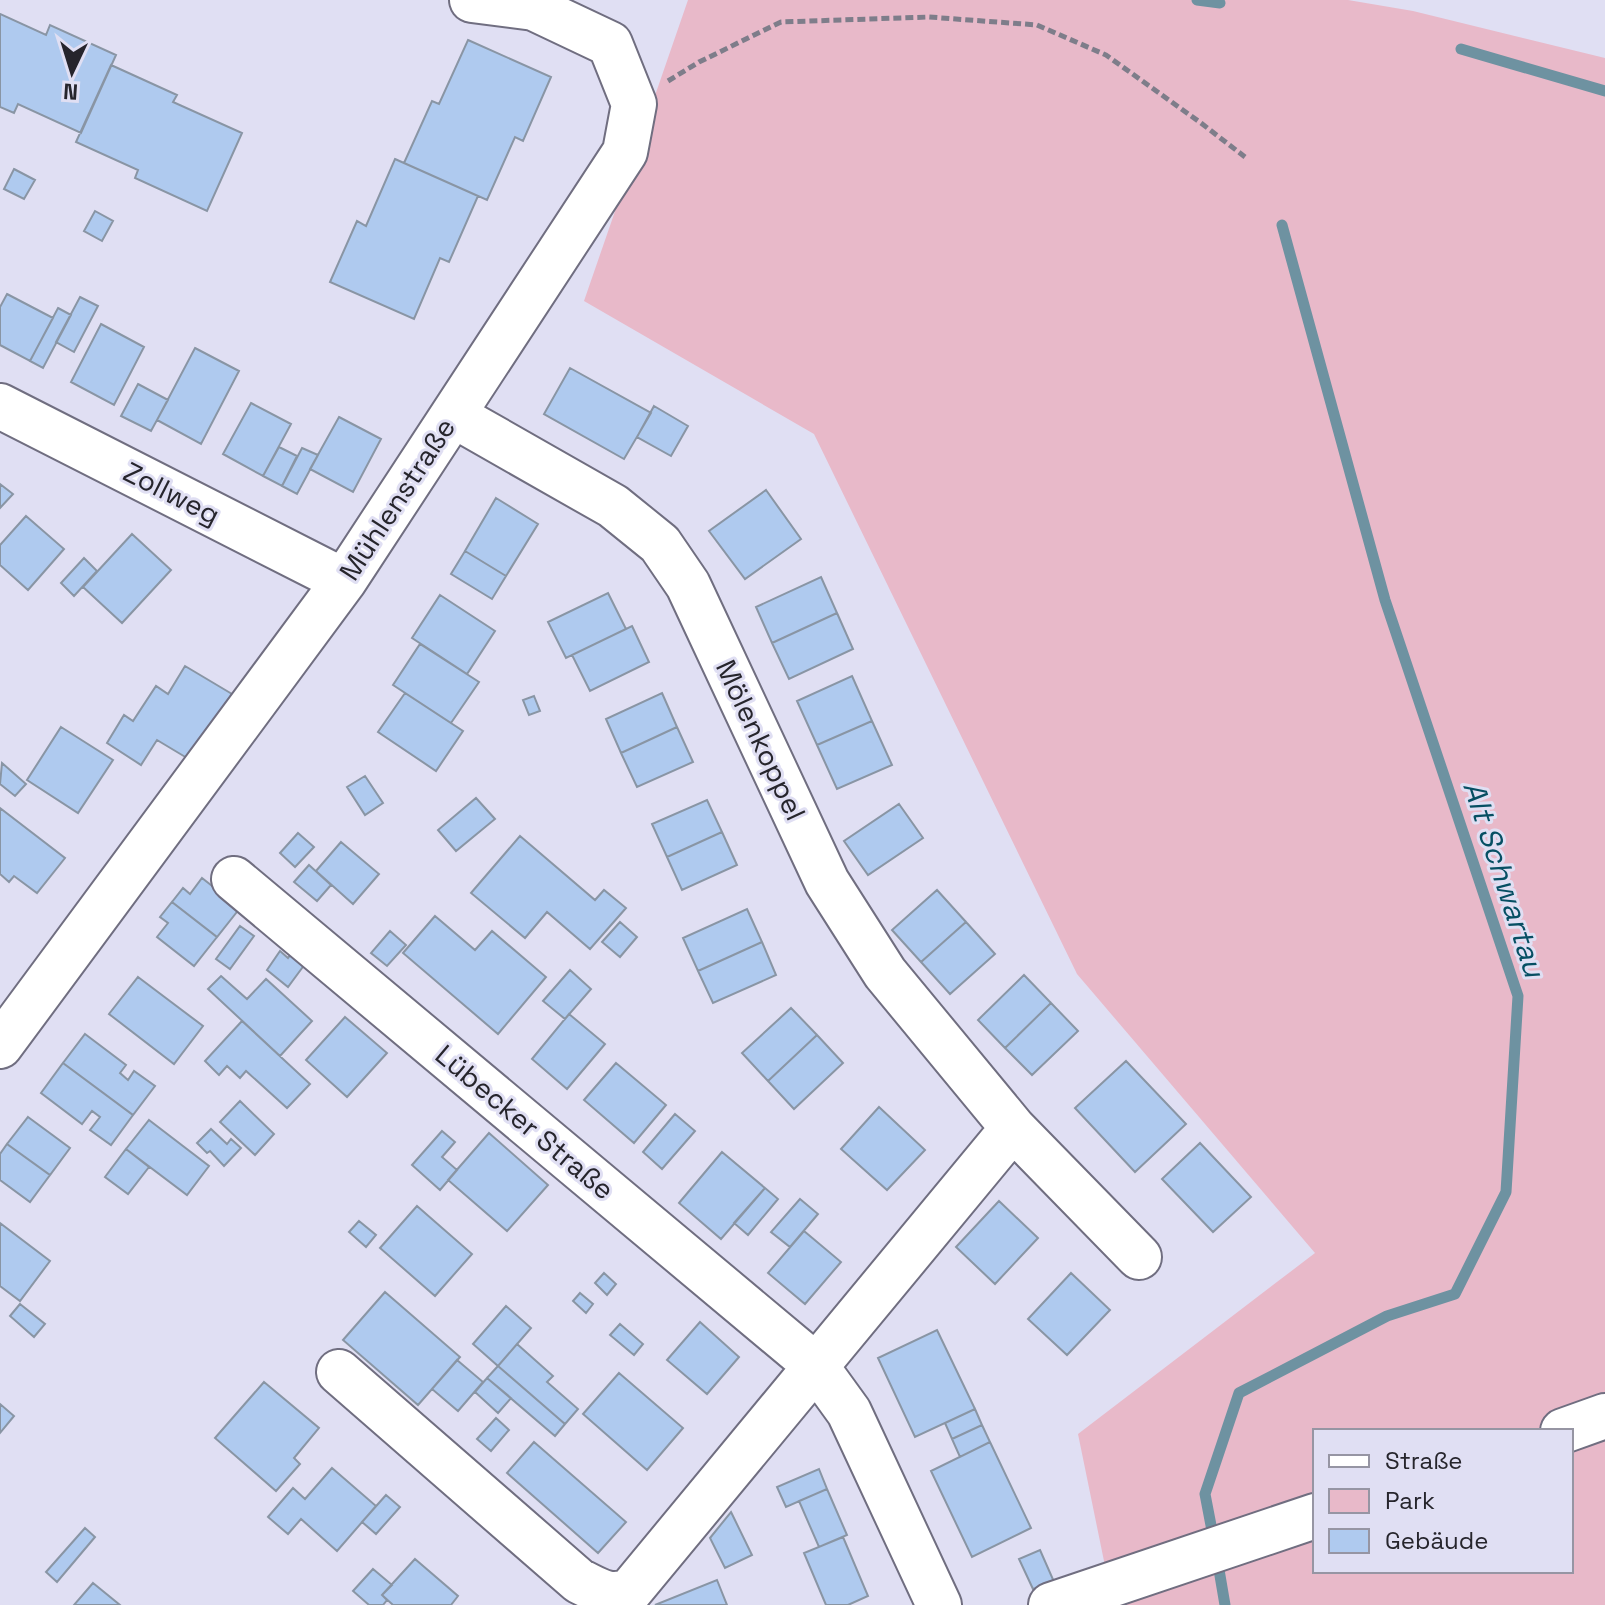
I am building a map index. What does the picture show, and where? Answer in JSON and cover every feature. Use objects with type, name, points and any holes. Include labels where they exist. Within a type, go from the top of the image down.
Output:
[{"type":"street","points":[[472,0],[534,8],[610,44],[634,104]]},
{"type":"street","name":"Mühlenstraße","points":[[0,1046],[344,581],[625,152],[634,104]]},
{"type":"street","name":"Zollweg","points":[[0,406],[344,581]]},
{"type":"street","name":"Mölenkoppel","points":[[453,415],[613,506],[660,544],[688,585],[827,882],[885,973],[1013,1128],[1139,1257]]},
{"type":"street","name":"Lübecker Straße","points":[[234,879],[815,1365],[849,1412],[939,1605]]},
{"type":"street","points":[[339,1372],[579,1581],[617,1596],[630,1591],[1013,1128]]},
{"type":"street","points":[[1569,1429],[1605,1416]]},
{"type":"street","points":[[1051,1605],[1299,1522]]},
{"type":"path","points":[[634,104],[699,62],[781,22],[929,17],[1037,25],[1106,55],[1245,157]]},
{"type":"green space","points":[[688,0],[1348,0],[1413,11],[1605,58],[1605,1605],[1113,1605],[1078,1434],[1315,1253],[1077,974],[814,434],[584,301]]},
{"type":"building","points":[[0,14],[46,35],[50,25],[116,55],[81,133],[18,104],[14,113],[0,107]]},
{"type":"building","points":[[468,40],[551,77],[523,141],[515,137],[487,200],[404,163],[432,101],[439,104]]},
{"type":"building","points":[[111,65],[177,95],[173,102],[242,133],[207,211],[135,178],[138,170],[76,142]]},
{"type":"building","points":[[395,159],[478,196],[449,262],[440,258],[414,319],[330,282],[357,221],[366,226]]},
{"type":"building","points":[[14,169],[35,180],[24,199],[4,189]]},
{"type":"building","points":[[95,211],[113,221],[102,241],[84,231]]},
{"type":"building","points":[[7,294],[53,318],[30,361],[0,345],[0,307]]},
{"type":"building","points":[[80,297],[98,306],[74,352],[56,342]]},
{"type":"building","points":[[58,308],[71,315],[43,368],[30,361]]},
{"type":"building","points":[[101,324],[144,347],[114,405],[71,382]]},
{"type":"building","points":[[195,348],[239,371],[201,444],[157,420]]},
{"type":"building","points":[[570,368],[651,413],[624,459],[544,414]]},
{"type":"building","points":[[138,384],[168,400],[151,431],[121,416]]},
{"type":"building","points":[[251,403],[291,424],[263,476],[223,454]]},
{"type":"building","points":[[654,406],[688,426],[671,456],[637,437]]},
{"type":"building","points":[[339,417],[381,439],[353,492],[310,469]]},
{"type":"building","points":[[279,447],[297,456],[282,486],[263,476]]},
{"type":"building","points":[[302,448],[318,455],[297,494],[282,486]]},
{"type":"building","points":[[0,484],[13,494],[0,508]]},
{"type":"building","points":[[766,490],[801,539],[745,579],[709,531]]},
{"type":"building","points":[[496,498],[538,524],[506,576],[465,551]]},
{"type":"building","points":[[26,516],[64,549],[28,590],[0,565],[0,545]]},
{"type":"building","points":[[132,534],[171,570],[122,623],[83,587]]},
{"type":"building","points":[[465,551],[506,576],[492,599],[451,574]]},
{"type":"building","points":[[84,558],[97,571],[74,596],[61,583]]},
{"type":"building","points":[[821,577],[837,613],[772,643],[756,607]]},
{"type":"building","points":[[608,593],[626,629],[566,658],[548,622]]},
{"type":"building","points":[[440,595],[495,631],[467,674],[412,638]]},
{"type":"building","points":[[837,613],[853,649],[789,679],[772,643]]},
{"type":"building","points":[[632,626],[649,662],[590,691],[572,655]]},
{"type":"building","points":[[420,644],[479,682],[451,723],[393,685]]},
{"type":"building","points":[[185,666],[232,694],[192,761],[157,740],[141,765],[107,743],[124,715],[133,721],[156,686],[168,694]]},
{"type":"building","points":[[852,676],[872,721],[817,745],[797,701]]},
{"type":"building","points":[[405,693],[463,731],[436,771],[378,732]]},
{"type":"building","points":[[662,693],[677,727],[621,753],[606,719]]},
{"type":"building","points":[[534,696],[540,711],[529,715],[523,700]]},
{"type":"building","points":[[872,721],[892,765],[837,789],[817,745]]},
{"type":"building","points":[[61,727],[113,760],[78,813],[27,780]]},
{"type":"building","points":[[677,727],[693,762],[637,787],[621,753]]},
{"type":"building","points":[[2,763],[26,784],[15,796],[0,784]]},
{"type":"building","points":[[365,776],[383,803],[365,815],[347,787]]},
{"type":"building","points":[[476,798],[495,819],[456,851],[438,830]]},
{"type":"building","points":[[707,800],[722,832],[667,857],[652,824]]},
{"type":"building","points":[[899,804],[923,838],[868,875],[844,841]]},
{"type":"building","points":[[0,808],[65,858],[37,893],[14,876],[9,882],[0,874]]},
{"type":"building","points":[[722,832],[737,865],[682,890],[667,857]]},
{"type":"building","points":[[298,833],[314,847],[295,867],[280,853]]},
{"type":"building","points":[[520,836],[595,900],[604,890],[626,908],[590,949],[547,912],[525,938],[471,893]]},
{"type":"building","points":[[341,842],[379,874],[353,904],[316,871]]},
{"type":"building","points":[[309,865],[331,885],[317,901],[294,882]]},
{"type":"building","points":[[202,878],[240,908],[217,937],[172,902],[183,888],[190,894]]},
{"type":"building","points":[[937,890],[966,922],[921,962],[892,930]]},
{"type":"building","points":[[172,902],[217,937],[194,966],[157,937],[168,923],[160,917]]},
{"type":"building","points":[[747,909],[762,942],[698,971],[683,938]]},
{"type":"building","points":[[435,916],[475,950],[492,931],[546,977],[498,1034],[403,953]]},
{"type":"building","points":[[620,922],[637,937],[620,957],[602,942]]},
{"type":"building","points":[[966,922],[995,954],[950,994],[921,962]]},
{"type":"building","points":[[240,926],[254,936],[230,969],[216,959]]},
{"type":"building","points":[[390,931],[406,945],[387,966],[371,953]]},
{"type":"building","points":[[762,942],[776,975],[713,1003],[698,971]]},
{"type":"building","points":[[280,951],[288,958],[292,953],[305,964],[288,987],[267,970]]},
{"type":"building","points":[[570,970],[591,989],[565,1019],[543,1001]]},
{"type":"building","points":[[1024,975],[1051,1003],[1005,1048],[978,1020]]},
{"type":"building","points":[[221,976],[247,999],[266,979],[312,1021],[280,1056],[208,989]]},
{"type":"building","points":[[138,977],[203,1026],[174,1064],[109,1014]]},
{"type":"building","points":[[1051,1003],[1078,1031],[1032,1075],[1005,1048]]},
{"type":"building","points":[[791,1008],[817,1035],[768,1081],[742,1053]]},
{"type":"building","points":[[569,1014],[605,1044],[567,1089],[532,1059]]},
{"type":"building","points":[[345,1017],[387,1053],[347,1097],[306,1060]]},
{"type":"building","points":[[242,1021],[310,1084],[287,1108],[246,1071],[240,1078],[227,1066],[219,1075],[205,1061]]},
{"type":"building","points":[[85,1034],[126,1065],[120,1073],[128,1080],[134,1071],[155,1086],[133,1115],[63,1063]]},
{"type":"building","points":[[817,1035],[843,1063],[794,1109],[768,1081]]},
{"type":"building","points":[[1126,1061],[1186,1124],[1135,1172],[1075,1108]]},
{"type":"building","points":[[63,1063],[133,1115],[111,1145],[90,1130],[100,1117],[92,1111],[82,1124],[41,1093]]},
{"type":"building","points":[[616,1063],[666,1105],[634,1143],[584,1100]]},
{"type":"building","points":[[240,1101],[274,1134],[255,1155],[220,1122]]},
{"type":"building","points":[[879,1107],[925,1150],[887,1190],[841,1149]]},
{"type":"building","points":[[675,1114],[695,1131],[662,1169],[643,1152]]},
{"type":"building","points":[[28,1117],[70,1148],[50,1175],[7,1144]]},
{"type":"building","points":[[149,1120],[209,1166],[187,1195],[126,1149]]},
{"type":"building","points":[[211,1129],[227,1144],[231,1139],[241,1148],[224,1166],[197,1143]]},
{"type":"building","points":[[442,1131],[455,1142],[442,1157],[457,1170],[440,1190],[412,1165]]},
{"type":"building","points":[[489,1133],[548,1185],[507,1231],[448,1180]]},
{"type":"building","points":[[1200,1143],[1251,1197],[1213,1232],[1162,1179]]},
{"type":"building","points":[[7,1144],[50,1175],[30,1202],[0,1180],[0,1154]]},
{"type":"building","points":[[126,1149],[149,1167],[128,1194],[105,1177]]},
{"type":"building","points":[[722,1152],[765,1188],[721,1239],[679,1203]]},
{"type":"building","points":[[765,1188],[778,1199],[748,1235],[734,1223]]},
{"type":"building","points":[[800,1199],[818,1214],[790,1247],[771,1232]]},
{"type":"building","points":[[999,1201],[1038,1238],[995,1284],[956,1247]]},
{"type":"building","points":[[417,1206],[472,1254],[435,1296],[380,1248]]},
{"type":"building","points":[[359,1221],[376,1235],[366,1247],[349,1232]]},
{"type":"building","points":[[0,1223],[50,1261],[20,1301],[0,1286]]},
{"type":"building","points":[[804,1231],[841,1262],[805,1304],[768,1273]]},
{"type":"building","points":[[604,1273],[616,1284],[607,1295],[595,1283]]},
{"type":"building","points":[[1071,1273],[1110,1310],[1067,1355],[1028,1319]]},
{"type":"building","points":[[385,1292],[460,1357],[418,1405],[343,1340]]},
{"type":"building","points":[[580,1293],[593,1304],[586,1313],[573,1301]]},
{"type":"building","points":[[20,1304],[45,1324],[34,1337],[10,1316]]},
{"type":"building","points":[[506,1306],[531,1328],[498,1366],[473,1344]]},
{"type":"building","points":[[700,1322],[739,1357],[707,1394],[667,1360]]},
{"type":"building","points":[[620,1324],[643,1344],[634,1355],[610,1335]]},
{"type":"building","points":[[937,1330],[975,1409],[915,1437],[878,1358]]},
{"type":"building","points":[[517,1344],[553,1376],[547,1382],[578,1409],[565,1424],[498,1366]]},
{"type":"building","points":[[457,1360],[483,1382],[458,1411],[432,1389]]},
{"type":"building","points":[[498,1366],[565,1424],[555,1436],[487,1378]]},
{"type":"building","points":[[619,1373],[683,1428],[647,1470],[583,1414]]},
{"type":"building","points":[[487,1378],[511,1398],[498,1413],[475,1392]]},
{"type":"building","points":[[264,1382],[319,1428],[294,1458],[300,1464],[276,1491],[215,1438]]},
{"type":"building","points":[[0,1404],[14,1416],[0,1433]]},
{"type":"building","points":[[975,1409],[982,1425],[952,1439],[945,1423]]},
{"type":"building","points":[[496,1418],[509,1430],[491,1451],[477,1439]]},
{"type":"building","points":[[982,1425],[990,1442],[960,1457],[952,1439]]},
{"type":"building","points":[[534,1442],[626,1522],[598,1553],[507,1473]]},
{"type":"building","points":[[990,1442],[1031,1528],[972,1557],[931,1471]]},
{"type":"building","points":[[332,1468],[376,1506],[337,1551],[301,1519],[288,1534],[268,1517],[293,1488],[305,1499]]},
{"type":"building","points":[[819,1469],[827,1489],[786,1507],[777,1487]]},
{"type":"building","points":[[827,1489],[847,1535],[819,1547],[799,1501]]},
{"type":"building","points":[[386,1495],[400,1507],[376,1534],[362,1522]]},
{"type":"building","points":[[731,1512],[752,1555],[725,1568],[710,1538]]},
{"type":"building","points":[[85,1528],[95,1537],[57,1582],[46,1572]]},
{"type":"building","points":[[843,1537],[868,1596],[848,1605],[826,1605],[804,1553]]},
{"type":"building","points":[[1040,1550],[1055,1584],[1033,1589],[1019,1559]]},
{"type":"building","points":[[415,1559],[458,1596],[451,1605],[393,1605],[382,1595]]},
{"type":"building","points":[[373,1569],[392,1585],[382,1595],[387,1600],[383,1605],[369,1605],[353,1591]]},
{"type":"building","points":[[717,1580],[727,1605],[655,1605]]},
{"type":"building","points":[[93,1583],[120,1605],[74,1605]]},
{"type":"waterway","points":[[1197,0],[1220,3]]},
{"type":"waterway","points":[[1461,49],[1605,91]]},
{"type":"waterway","name":"Alt Schwartau","points":[[1214,1541],[1205,1494],[1239,1393],[1387,1316],[1455,1294],[1506,1192],[1518,996],[1385,600],[1282,225]]},
{"type":"waterway","name":"Alt Schwartau","points":[[1217,1558],[1225,1605]]}]
